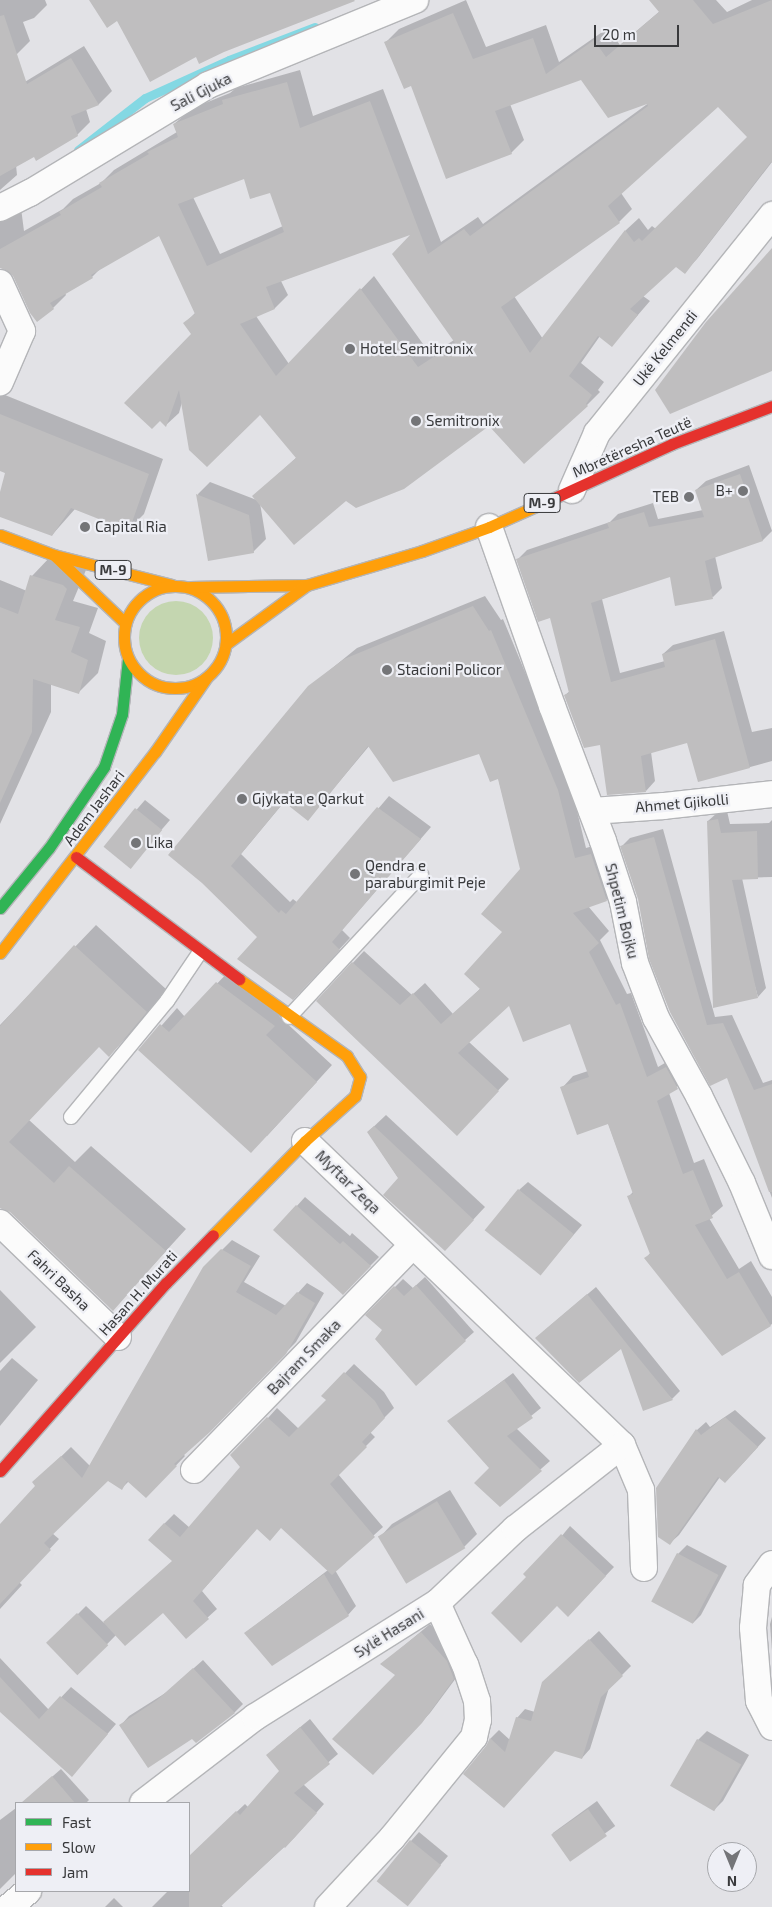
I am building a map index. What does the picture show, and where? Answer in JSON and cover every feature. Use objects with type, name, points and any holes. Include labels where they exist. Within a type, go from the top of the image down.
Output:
[{"type":"main road","name":"Mbretëresha Teutë","points":[[190,587],[307,585],[422,551],[489,527],[672,444],[772,406]]},
{"type":"main road","name":"M-9","points":[[0,535],[54,555],[172,585],[190,587],[204,594],[214,603],[222,616],[226,630],[226,644],[222,657],[207,677],[193,685],[178,688],[163,687],[149,681],[137,671],[128,659]]},
{"type":"main road","name":"M-9","points":[[54,555],[125,623],[132,608],[142,596],[156,588],[172,585]]},
{"type":"main road","name":"Mbretëresha Teutë","points":[[226,644],[307,585]]},
{"type":"main road","points":[[125,623],[123,635],[128,659]]},
{"type":"main road","name":"Adem Jashari","points":[[0,908],[49,848],[104,767],[122,714],[128,659]]},
{"type":"main road","name":"Adem Jashari","points":[[0,953],[76,857],[155,752],[207,677]]},
{"type":"main road","name":"Myftar Zeqa","points":[[76,857],[200,952],[289,1017],[347,1056],[360,1077],[355,1096],[305,1141]]},
{"type":"main road","name":"Hasan H. Murati","points":[[0,1471],[166,1283],[305,1141]]},
{"type":"street","name":"Sali Gjuka","points":[[0,208],[30,193],[208,85],[415,0]]},
{"type":"street","name":"Ukë Kelmendi","points":[[572,490],[597,433],[772,215]]},
{"type":"street","points":[[0,283],[22,331],[0,382]]},
{"type":"street","name":"Shpetim Bojku","points":[[489,527],[623,902],[635,964],[656,1018],[699,1096],[742,1183],[772,1256]]},
{"type":"street","name":"Ahmet Gjikolli","points":[[592,811],[664,806],[772,794]]},
{"type":"street","name":"Myftar Zeqa","points":[[305,1141],[622,1445],[641,1490],[644,1568]]},
{"type":"street","name":"Fahri Basha","points":[[0,1223],[118,1337]]},
{"type":"street","name":"Bajram Smaka","points":[[194,1470],[414,1245]]},
{"type":"street","name":"Sylë Hasani","points":[[143,1802],[255,1717],[437,1603],[515,1529],[622,1445]]},
{"type":"street","points":[[772,1564],[757,1584],[753,1628],[759,1701],[772,1727]]},
{"type":"street","points":[[328,1907],[392,1838],[474,1737],[478,1720],[477,1701],[466,1665],[437,1603]]},
{"type":"street","points":[[8,1907],[27,1892]]},
{"type":"lane","points":[[289,1017],[421,875]]},
{"type":"lane","points":[[71,1117],[167,1001],[200,952]]},
{"type":"green space","points":[[176,601],[190,604],[202,612],[210,624],[213,638],[210,652],[202,664],[190,672],[176,675],[162,672],[150,664],[142,652],[139,638],[142,624],[150,612],[162,604]]},
{"type":"building","points":[[89,0],[355,1],[224,52],[199,64],[196,57],[150,82],[117,21],[107,28]]},
{"type":"building","points":[[649,0],[693,0],[713,24],[772,0],[772,163],[685,274],[676,267],[630,309],[638,315],[612,347],[598,336],[569,376],[592,395],[586,404],[588,406],[524,464],[489,426],[404,489],[356,508],[346,501],[294,545],[252,496],[296,458],[260,415],[207,467],[189,450],[179,390],[166,427],[160,421],[152,429],[124,403],[191,334],[183,323],[195,314],[159,236],[91,275],[93,278],[50,303],[54,309],[37,322],[30,313],[13,276],[8,271],[0,268],[0,249],[61,215],[59,212],[102,187],[99,183],[149,154],[147,152],[178,137],[173,124],[223,104],[222,100],[287,82],[300,128],[370,101],[428,254],[464,229],[470,236],[648,106],[647,104],[608,118],[581,80],[495,111],[512,154],[446,179],[411,86],[404,89],[384,42],[453,13],[473,59],[533,38],[546,74],[594,40],[606,57],[659,12]],"holes":[[[718,107],[747,137],[642,241],[639,238],[634,242],[625,230],[530,353],[501,307],[620,223],[608,206]],[[244,179],[250,199],[270,193],[284,232],[207,266],[178,204]],[[410,235],[392,254],[455,343],[418,367],[360,288],[276,376],[240,324],[275,309],[266,287]]]},
{"type":"building","points":[[4,15],[27,84],[71,58],[99,105],[71,116],[78,136],[36,161],[34,157],[0,176],[0,16]]},
{"type":"building","points":[[772,248],[772,371],[670,414],[655,390],[706,322]]},
{"type":"building","points":[[0,414],[149,474],[129,531],[71,508],[52,536],[0,517],[0,492],[5,473],[0,471]]},
{"type":"building","points":[[740,474],[763,541],[705,561],[713,599],[675,606],[670,577],[591,603],[611,682],[665,667],[662,654],[715,639],[750,768],[698,782],[687,743],[641,756],[646,792],[607,795],[600,745],[584,748],[564,695],[569,693],[550,618],[538,622],[516,559],[609,528],[607,523],[644,512],[649,527],[704,517],[695,490]]},
{"type":"building","points":[[196,494],[249,515],[254,553],[208,561]]},
{"type":"building","points":[[30,575],[63,585],[67,589],[55,620],[80,627],[71,652],[88,660],[79,694],[33,679],[32,732],[0,803],[0,607],[18,614]]},
{"type":"building","points":[[473,606],[489,631],[491,630],[558,790],[575,858],[591,854],[607,901],[573,913],[599,943],[589,952],[616,1005],[620,1003],[647,1077],[666,1067],[678,1089],[657,1101],[683,1174],[693,1170],[713,1218],[695,1225],[727,1279],[739,1272],[771,1326],[722,1356],[644,1258],[650,1254],[627,1196],[633,1194],[608,1124],[577,1135],[560,1087],[589,1077],[570,1024],[523,1042],[509,1006],[458,1053],[499,1091],[457,1136],[316,1001],[352,962],[400,1005],[413,993],[441,1024],[480,989],[464,974],[502,932],[481,914],[520,869],[498,779],[490,782],[479,754],[393,782],[368,746],[308,821],[284,802],[231,866],[279,913],[281,910],[286,914],[377,807],[421,839],[332,942],[340,950],[293,1000],[237,959],[257,937],[202,883],[168,855],[308,686],[344,659]]},
{"type":"building","points":[[135,808],[162,830],[131,869],[104,847]]},
{"type":"building","points":[[718,819],[721,833],[757,831],[758,879],[732,880],[758,998],[713,1008],[707,821]]},
{"type":"building","points":[[654,837],[707,1025],[723,1023],[754,1090],[772,1084],[772,1192],[769,1192],[727,1078],[710,1086],[670,1012],[649,959],[638,899],[620,846]]},
{"type":"building","points":[[74,945],[147,1012],[109,1057],[99,1047],[9,1142],[54,1183],[69,1166],[166,1251],[113,1311],[10,1212],[0,1208],[0,1026]]},
{"type":"building","points":[[216,982],[275,1026],[266,1035],[317,1082],[251,1153],[138,1050],[160,1024],[169,1032]]},
{"type":"building","points":[[374,1126],[474,1220],[445,1251],[383,1195],[398,1178],[367,1132]]},
{"type":"building","points":[[518,1189],[574,1234],[541,1275],[485,1230]]},
{"type":"building","points":[[296,1205],[340,1244],[343,1241],[371,1266],[343,1295],[273,1230]]},
{"type":"building","points":[[221,1249],[251,1266],[236,1292],[276,1315],[297,1292],[315,1303],[286,1354],[210,1432],[174,1464],[177,1466],[146,1498],[127,1481],[122,1490],[108,1481],[44,1543],[51,1550],[0,1604],[0,1524],[35,1486],[32,1482],[61,1456],[82,1478],[203,1267]]},
{"type":"building","points":[[416,1285],[466,1341],[416,1386],[375,1339],[382,1330],[365,1315],[394,1286],[404,1296]]},
{"type":"building","points":[[587,1294],[673,1400],[643,1411],[621,1349],[579,1383],[535,1338]]},
{"type":"building","points":[[344,1372],[375,1401],[385,1418],[362,1442],[367,1447],[330,1484],[375,1537],[332,1575],[281,1528],[270,1541],[257,1529],[193,1601],[209,1619],[186,1639],[163,1613],[125,1646],[103,1622],[172,1561],[148,1540],[164,1523],[180,1537],[240,1467],[230,1455],[267,1417],[289,1437],[326,1400],[321,1396]]},
{"type":"building","points":[[504,1380],[533,1418],[507,1436],[542,1471],[500,1507],[474,1483],[489,1468],[447,1421]]},
{"type":"building","points":[[725,1417],[758,1447],[725,1483],[718,1477],[670,1545],[658,1537],[656,1488],[696,1429],[701,1435]]},
{"type":"building","points":[[437,1501],[465,1548],[406,1584],[378,1537]]},
{"type":"building","points":[[561,1534],[606,1576],[568,1617],[557,1606],[521,1643],[491,1613],[526,1577],[523,1574]]},
{"type":"building","points":[[677,1553],[718,1575],[693,1624],[651,1602]]},
{"type":"building","points":[[324,1574],[349,1616],[272,1666],[244,1633]]},
{"type":"building","points":[[77,1613],[108,1645],[77,1675],[46,1643]]},
{"type":"building","points":[[421,1632],[447,1661],[454,1679],[422,1723],[373,1775],[332,1739],[395,1675],[380,1664]]},
{"type":"building","points":[[589,1639],[623,1676],[601,1697],[582,1759],[555,1751],[504,1808],[463,1774],[486,1746],[490,1738],[505,1752],[516,1717],[531,1721],[542,1682]]},
{"type":"building","points":[[193,1668],[235,1713],[196,1743],[192,1739],[148,1768],[119,1725],[157,1700]]},
{"type":"building","points":[[0,1677],[39,1719],[60,1696],[108,1734],[72,1777],[0,1712]]},
{"type":"building","points":[[300,1727],[330,1764],[294,1793],[317,1813],[285,1848],[220,1907],[189,1907],[190,1855],[236,1811],[240,1815],[279,1771],[266,1755]]},
{"type":"building","points":[[697,1739],[741,1764],[714,1811],[670,1786]]},
{"type":"building","points":[[52,1776],[74,1802],[22,1802]]},
{"type":"building","points":[[588,1809],[607,1836],[570,1862],[551,1835]]},
{"type":"building","points":[[410,1840],[441,1865],[408,1906],[377,1881]]},
{"type":"waterway","points":[[78,150],[145,98],[229,60],[315,27]]},
{"type":"traffic: fast","points":[[0,908],[49,848],[104,767],[122,714],[128,659]]},
{"type":"traffic: slow","points":[[190,587],[307,585],[422,551],[489,527],[552,499]]},
{"type":"traffic: slow","points":[[0,535],[54,555],[172,585]]},
{"type":"traffic: slow","points":[[55,556],[125,623]]},
{"type":"traffic: slow","points":[[226,644],[307,585]]},
{"type":"traffic: slow","points":[[175,586],[195,590],[211,601],[222,617],[226,637],[222,657],[211,673],[195,684],[175,688],[155,684],[139,673],[128,657],[124,637],[128,617],[139,601],[155,590],[175,586]]},
{"type":"traffic: slow","points":[[0,953],[155,752],[207,677]]},
{"type":"traffic: slow","points":[[213,1235],[305,1141],[355,1096],[360,1077],[347,1056],[239,979]]},
{"type":"traffic: jam","points":[[552,499],[672,444],[772,406]]},
{"type":"traffic: jam","points":[[76,857],[239,979]]},
{"type":"traffic: jam","points":[[0,1471],[166,1283],[213,1235]]},
{"type":"place","name":"Hotel Semitronix","points":[[350,349]]},
{"type":"place","name":"Semitronix","points":[[416,421]]},
{"type":"place","name":"B+","points":[[743,491]]},
{"type":"place","name":"TEB","points":[[689,497]]},
{"type":"place","name":"Capital Ria","points":[[85,527]]},
{"type":"place","name":"Stacioni Policor","points":[[387,670]]},
{"type":"place","name":"Gjykata e Qarkut","points":[[242,799]]},
{"type":"place","name":"Lika","points":[[136,843]]},
{"type":"place","name":"Qendra e paraburgimit Peje","points":[[355,874]]}]
